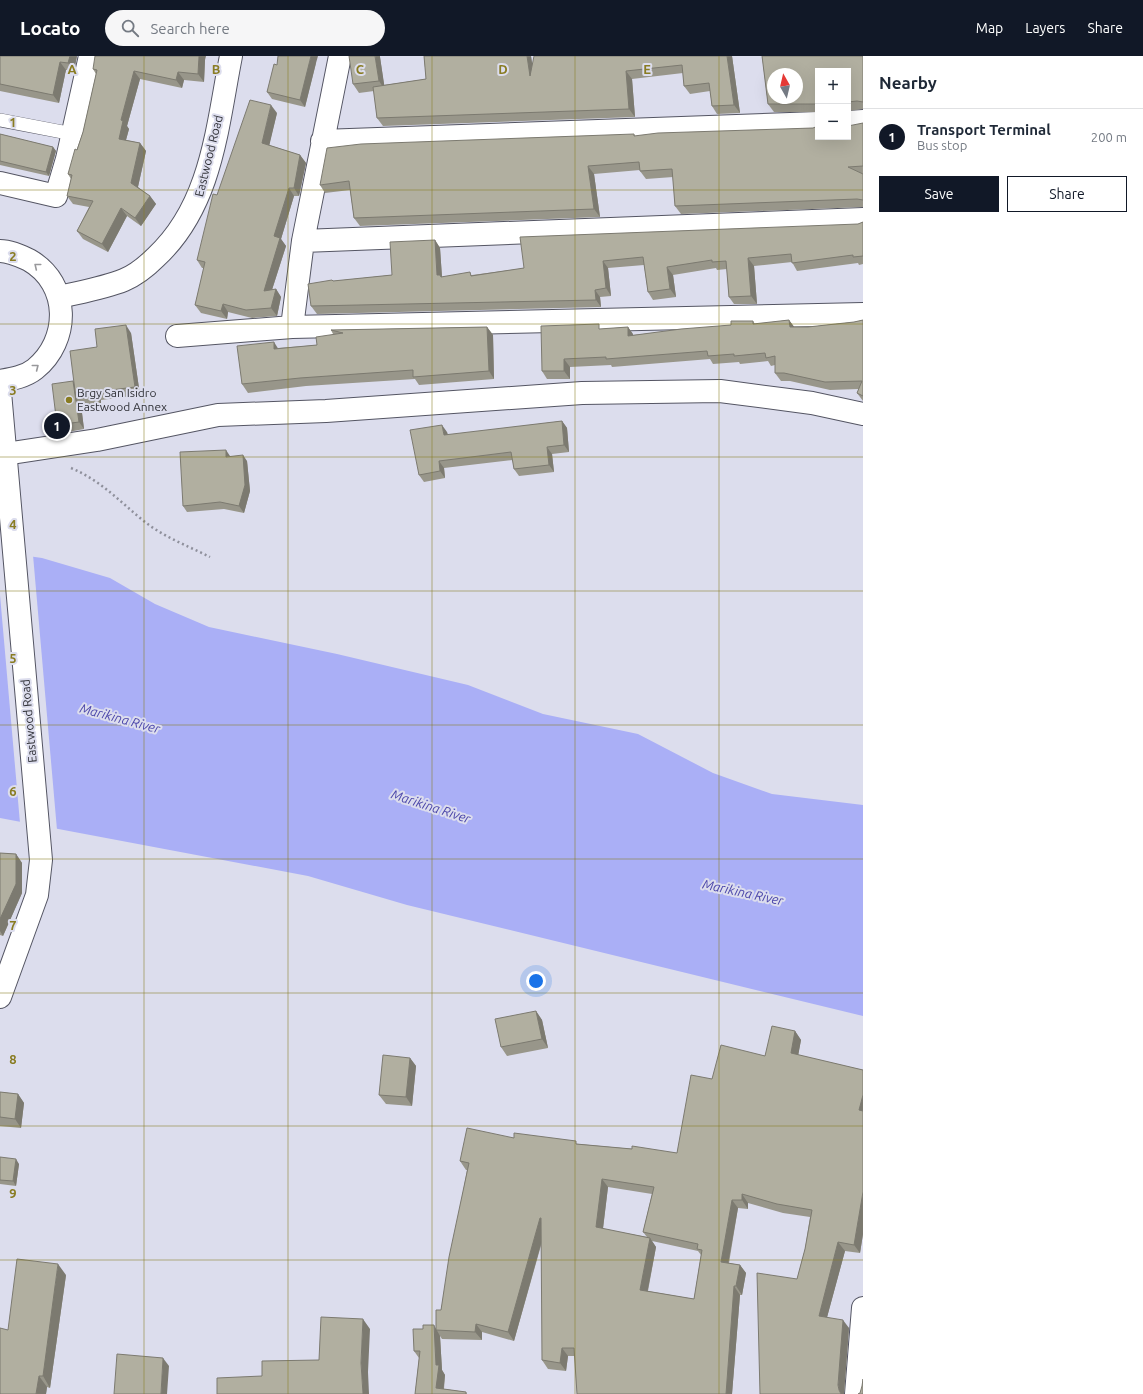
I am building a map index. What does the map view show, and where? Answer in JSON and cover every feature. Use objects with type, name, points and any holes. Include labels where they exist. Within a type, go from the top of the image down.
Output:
[{"type":"street","points":[[0,183],[56,196],[73,134],[90,56]]},
{"type":"street","name":"Eastwood Road","points":[[60,297],[125,280],[146,267],[166,248],[185,224],[197,201],[206,175],[230,56]]},
{"type":"street","points":[[292,327],[303,241],[340,56]]},
{"type":"street","points":[[851,122],[863,121]]},
{"type":"street","points":[[322,141],[815,123]]},
{"type":"street","points":[[303,241],[863,219]]},
{"type":"street","points":[[0,251],[20,256],[35,264],[47,275],[60,297],[62,325],[57,342],[47,358],[33,370],[17,378],[0,381]]},
{"type":"street","points":[[177,336],[292,327],[863,314]]},
{"type":"street","points":[[5,454],[97,440],[218,416],[326,411],[582,393],[720,391],[812,403],[863,414]]},
{"type":"street","name":"Eastwood Road","points":[[0,392],[40,843],[40,866],[37,895],[3,977],[0,997]]},
{"type":"street","points":[[856,1394],[863,1308]]},
{"type":"lane","points":[[0,120],[73,134]]},
{"type":"path","points":[[64,468],[72,468],[89,477],[116,495],[146,522],[174,539],[210,557]]},
{"type":"water","name":"Marikina River","points":[[0,552],[42,558],[110,578],[155,604],[209,627],[337,654],[468,685],[543,714],[638,734],[713,773],[772,794],[863,805],[863,1016],[407,905],[308,876],[0,818]]},
{"type":"pier","points":[[0,550],[33,555],[57,830],[20,823],[0,595]]},
{"type":"building","points":[[0,56],[70,56],[68,63],[60,62],[53,95],[0,84]]},
{"type":"building","points":[[95,56],[199,56],[198,74],[178,72],[176,80],[134,71],[121,120],[123,121],[119,139],[140,143],[131,183],[150,196],[135,218],[121,208],[102,244],[77,231],[93,201],[67,196],[72,175],[68,174],[75,149],[77,150],[83,132],[97,70],[93,69]]},
{"type":"building","points":[[278,56],[311,56],[300,100],[267,92],[274,64],[277,65]]},
{"type":"building","points":[[349,56],[375,56],[379,81],[353,84]]},
{"type":"building","points":[[424,56],[527,56],[530,76],[534,56],[727,56],[734,105],[712,106],[709,83],[684,86],[682,65],[626,71],[629,109],[377,118],[373,87],[426,79]]},
{"type":"building","points":[[762,56],[863,56],[863,102],[851,102],[851,68],[815,68],[815,104],[803,104],[803,68],[767,68],[767,96]]},
{"type":"building","points":[[250,100],[271,105],[262,143],[300,155],[294,188],[289,188],[274,236],[280,238],[264,291],[276,289],[271,308],[246,310],[223,304],[221,311],[195,305],[205,262],[197,260],[213,194],[217,195]]},
{"type":"building","points":[[863,123],[863,166],[848,167],[863,174],[863,200],[675,206],[672,169],[640,171],[639,162],[588,166],[594,209],[354,218],[349,181],[320,185],[327,148],[361,144],[634,134],[634,136],[658,133],[815,127],[815,140],[851,140],[851,125]]},
{"type":"building","points":[[0,134],[53,147],[46,172],[0,161]]},
{"type":"building","points":[[863,222],[863,256],[853,257],[853,255],[792,263],[791,254],[748,258],[751,296],[729,297],[726,261],[712,262],[712,260],[667,267],[670,289],[648,292],[643,257],[603,261],[606,288],[595,290],[596,300],[311,306],[308,284],[332,280],[392,275],[390,242],[435,240],[437,275],[440,275],[441,277],[470,272],[471,276],[524,268],[520,237],[858,224]]},
{"type":"building","points":[[789,320],[790,327],[808,327],[863,320],[863,396],[857,393],[862,381],[825,382],[784,373],[775,373],[775,356],[766,358],[765,353],[734,356],[734,354],[708,356],[707,351],[606,359],[606,357],[564,359],[564,371],[542,371],[541,326],[599,324],[599,329],[628,327],[628,336],[681,329],[731,325],[731,321],[753,321],[753,324]]},
{"type":"building","points":[[126,325],[135,387],[95,392],[96,397],[76,399],[70,351],[97,347],[95,329]]},
{"type":"building","points":[[487,327],[489,371],[413,377],[413,370],[300,378],[242,384],[237,346],[274,342],[274,349],[317,345],[316,337],[343,333],[331,330]]},
{"type":"building","points":[[73,381],[79,422],[57,425],[52,384]]},
{"type":"building","points":[[562,421],[564,445],[547,447],[549,465],[514,469],[511,452],[439,461],[440,471],[419,475],[410,430],[442,425],[444,435]]},
{"type":"building","points":[[226,450],[226,457],[243,455],[245,485],[239,506],[220,502],[183,506],[180,452]]},
{"type":"building","points":[[0,853],[16,854],[16,884],[0,919]]},
{"type":"building","points":[[536,1011],[542,1039],[501,1047],[495,1019]]},
{"type":"building","points":[[772,1026],[795,1031],[791,1053],[863,1070],[863,1095],[859,1110],[863,1111],[863,1192],[854,1245],[838,1242],[819,1316],[843,1320],[838,1385],[841,1394],[760,1394],[757,1273],[797,1279],[805,1249],[812,1210],[777,1204],[742,1194],[742,1200],[732,1200],[721,1262],[740,1265],[736,1286],[734,1286],[726,1394],[577,1394],[574,1348],[562,1348],[560,1363],[542,1360],[541,1218],[508,1332],[476,1324],[475,1332],[436,1330],[436,1310],[441,1310],[449,1257],[469,1163],[460,1161],[467,1128],[514,1138],[514,1133],[576,1141],[576,1144],[632,1149],[632,1146],[677,1153],[691,1075],[712,1079],[721,1045],[765,1056]],"holes":[[[602,1179],[654,1187],[643,1232],[698,1244],[697,1249],[702,1250],[694,1299],[640,1290],[650,1238],[596,1227]]]},
{"type":"building","points":[[383,1055],[410,1058],[406,1097],[379,1095]]},
{"type":"building","points":[[0,1092],[18,1094],[15,1119],[0,1117]]},
{"type":"building","points":[[0,1157],[16,1159],[13,1181],[0,1180]]},
{"type":"building","points":[[17,1259],[58,1264],[43,1376],[39,1376],[36,1394],[0,1394],[0,1328],[8,1330]]},
{"type":"building","points":[[321,1317],[363,1319],[361,1363],[363,1394],[217,1394],[217,1378],[262,1376],[262,1361],[319,1360]]},
{"type":"building","points":[[423,1325],[434,1325],[436,1365],[439,1365],[436,1388],[466,1392],[466,1394],[415,1394],[420,1351],[414,1351],[413,1329],[423,1329]]},
{"type":"building","points":[[117,1354],[163,1358],[161,1394],[114,1394]]},
{"type":"building","points":[[863,1379],[863,1394],[858,1394],[860,1393]]},
{"type":"place","name":"Brgy San Isidro Eastwood Annex","points":[[69,400]]},
{"type":"place","name":"Transport Terminal","points":[[57,426]]}]
